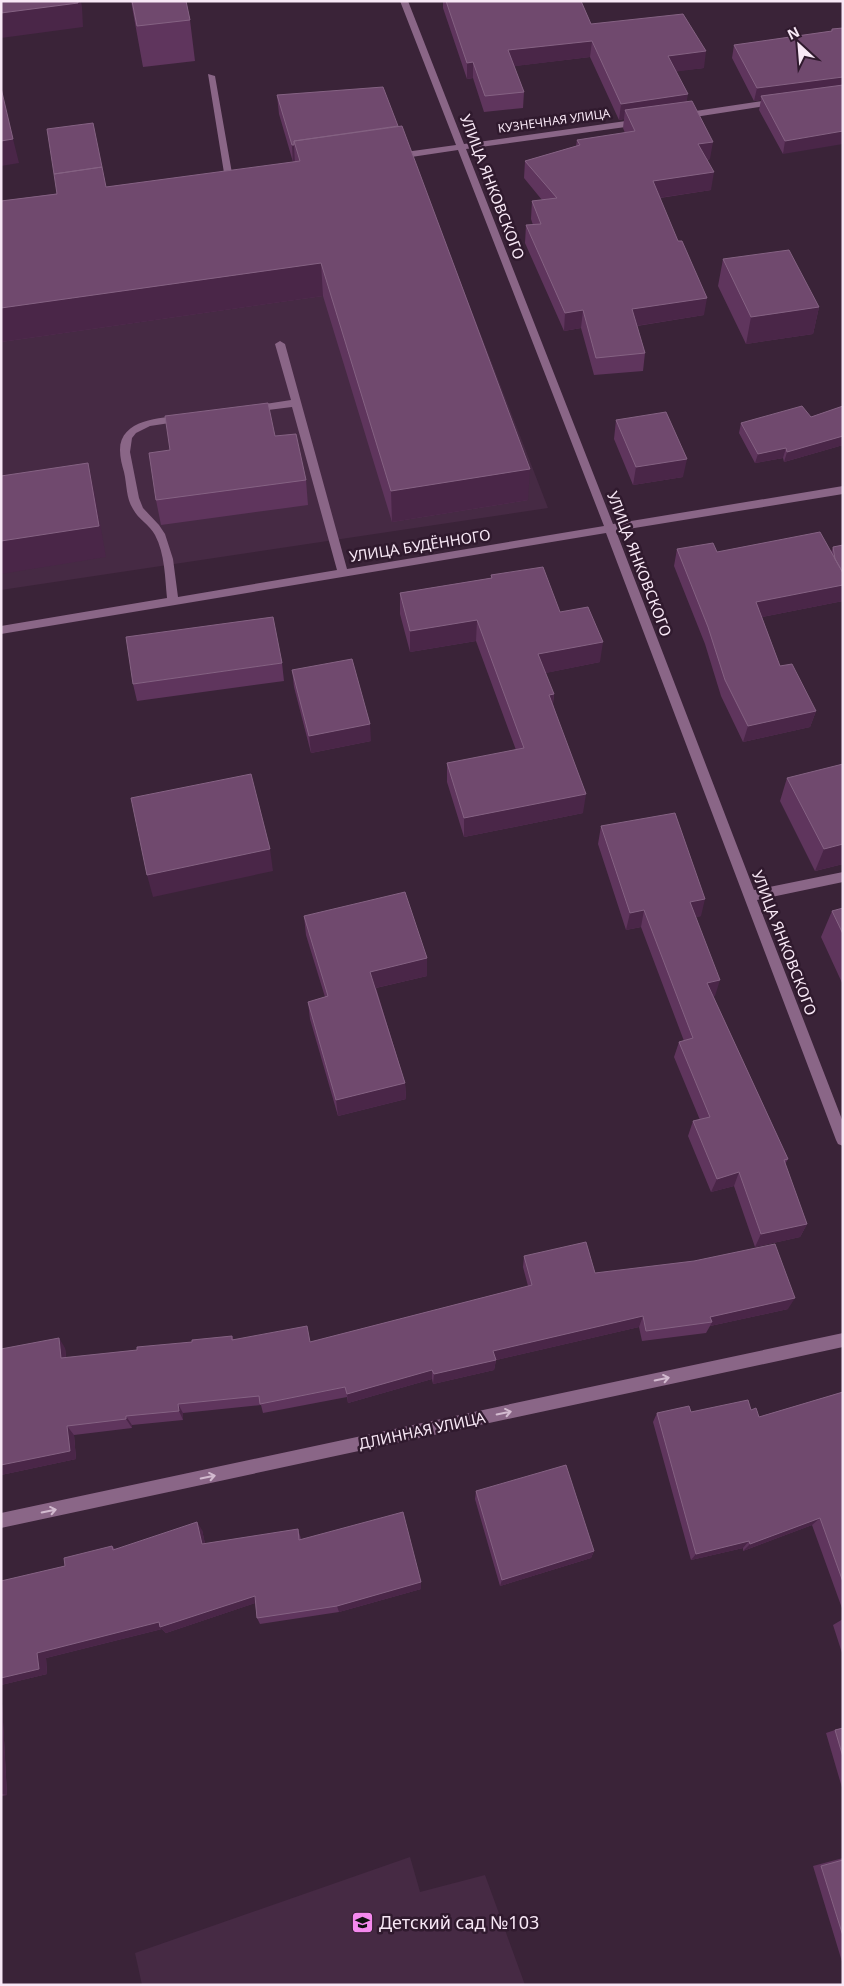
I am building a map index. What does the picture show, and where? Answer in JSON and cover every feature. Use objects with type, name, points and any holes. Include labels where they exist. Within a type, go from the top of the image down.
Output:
[{"type":"street","name":"УЛИЦА ЯНКОВСКОГО","points":[[404,1],[610,529],[843,1140]]},
{"type":"street","points":[[211,76],[233,178],[219,180]]},
{"type":"street","points":[[676,116],[784,101]]},
{"type":"street","name":"КУЗНЕЧНАЯ УЛИЦА","points":[[392,156],[646,121]]},
{"type":"street","points":[[280,344],[294,403],[343,574]]},
{"type":"street","points":[[245,410],[294,403]]},
{"type":"street","points":[[173,602],[164,549],[159,532],[140,513],[135,504],[124,446],[128,436],[137,427],[196,416]]},
{"type":"street","name":"УЛИЦА БУДЁННОГО","points":[[1,630],[843,490]]},
{"type":"street","points":[[751,896],[843,877]]},
{"type":"street","name":"ДЛИННАЯ УЛИЦА","points":[[1,1521],[843,1340]]},
{"type":"shaded area","points":[[416,167],[548,508],[1,590],[1,225]]},
{"type":"shaded area","name":"Детский сад №103","points":[[410,1857],[420,1892],[485,1875],[525,1985],[142,1985],[135,1953]]},
{"type":"building","points":[[1,1],[78,1],[78,3],[1,13]]},
{"type":"building","points":[[132,1],[186,1],[190,20],[137,26]]},
{"type":"building","points":[[446,1],[581,1],[591,24],[683,14],[706,51],[668,56],[688,94],[621,104],[592,41],[508,50],[524,92],[485,96],[473,62],[467,63]]},
{"type":"building","points":[[843,28],[843,77],[757,88],[734,45],[832,31],[832,29]]},
{"type":"building","points":[[843,85],[843,131],[785,141],[761,96]]},
{"type":"building","points":[[383,87],[398,126],[294,141],[294,145],[292,145],[277,95]]},
{"type":"building","points":[[1,88],[13,139],[1,141]]},
{"type":"building","points":[[692,101],[713,142],[698,144],[714,172],[653,181],[678,241],[682,241],[707,298],[632,309],[645,353],[596,358],[583,310],[565,313],[526,225],[541,224],[532,201],[557,198],[525,161],[580,145],[577,140],[635,131],[625,110]]},
{"type":"building","points":[[93,123],[102,167],[54,174],[47,129]]},
{"type":"building","points":[[402,126],[530,469],[391,491],[321,263],[1,308],[1,201],[57,194],[54,174],[102,167],[106,187],[300,161],[294,141]]},
{"type":"building","points":[[789,250],[819,307],[751,317],[723,259]]},
{"type":"building","points":[[268,403],[275,436],[296,434],[306,480],[156,500],[149,453],[170,450],[165,416]]},
{"type":"building","points":[[802,406],[811,417],[843,406],[843,436],[787,452],[786,448],[758,454],[741,423]]},
{"type":"building","points":[[666,412],[687,459],[636,467],[616,420]]},
{"type":"building","points":[[88,463],[99,526],[1,541],[1,476]]},
{"type":"building","points":[[820,532],[843,573],[843,585],[756,602],[780,666],[792,664],[816,711],[748,726],[725,680],[708,627],[677,549],[713,543],[717,552]]},
{"type":"building","points":[[843,545],[843,573],[835,559],[833,547]]},
{"type":"building","points":[[543,567],[560,612],[588,607],[603,642],[538,654],[554,694],[549,695],[586,794],[464,818],[447,763],[524,748],[477,620],[410,631],[400,593],[492,578],[491,575]]},
{"type":"building","points":[[273,617],[282,663],[133,684],[126,637]]},
{"type":"building","points":[[352,659],[370,724],[309,736],[292,670]]},
{"type":"building","points":[[843,764],[843,844],[824,849],[787,778]]},
{"type":"building","points":[[251,774],[270,849],[147,875],[131,798]]},
{"type":"building","points":[[675,813],[705,899],[690,902],[720,980],[707,983],[788,1159],[784,1160],[807,1224],[761,1234],[739,1172],[717,1179],[693,1121],[710,1117],[679,1042],[693,1038],[644,910],[630,913],[601,826]]},
{"type":"building","points":[[405,892],[427,958],[370,972],[405,1083],[336,1100],[308,1002],[328,996],[304,916]]},
{"type":"building","points":[[843,908],[843,934],[832,911]]},
{"type":"building","points":[[586,1242],[595,1273],[694,1261],[775,1244],[795,1298],[710,1317],[712,1322],[646,1331],[643,1316],[493,1351],[496,1360],[434,1374],[432,1370],[347,1394],[345,1387],[260,1404],[259,1396],[178,1404],[179,1411],[126,1416],[126,1419],[67,1426],[70,1451],[1,1465],[1,1349],[59,1338],[61,1358],[137,1350],[137,1347],[192,1342],[192,1340],[232,1336],[232,1340],[307,1326],[310,1342],[532,1285],[524,1256]]},
{"type":"building","points":[[843,1392],[843,1582],[820,1518],[750,1544],[749,1541],[696,1554],[657,1413],[689,1406],[691,1412],[748,1400],[751,1410],[756,1408],[759,1417]]},
{"type":"building","points":[[566,1465],[594,1551],[502,1580],[476,1491]]},
{"type":"building","points":[[403,1512],[421,1582],[337,1606],[257,1618],[255,1596],[160,1627],[159,1622],[37,1653],[39,1669],[1,1678],[1,1581],[65,1566],[64,1558],[112,1546],[113,1550],[197,1522],[202,1544],[298,1529],[299,1540]]},
{"type":"building","points":[[843,1728],[843,1757],[835,1730]]},
{"type":"building","points":[[843,1860],[843,1936],[821,1866]]},
{"type":"place","name":"Детский сад №103","points":[[363,1923]]}]
